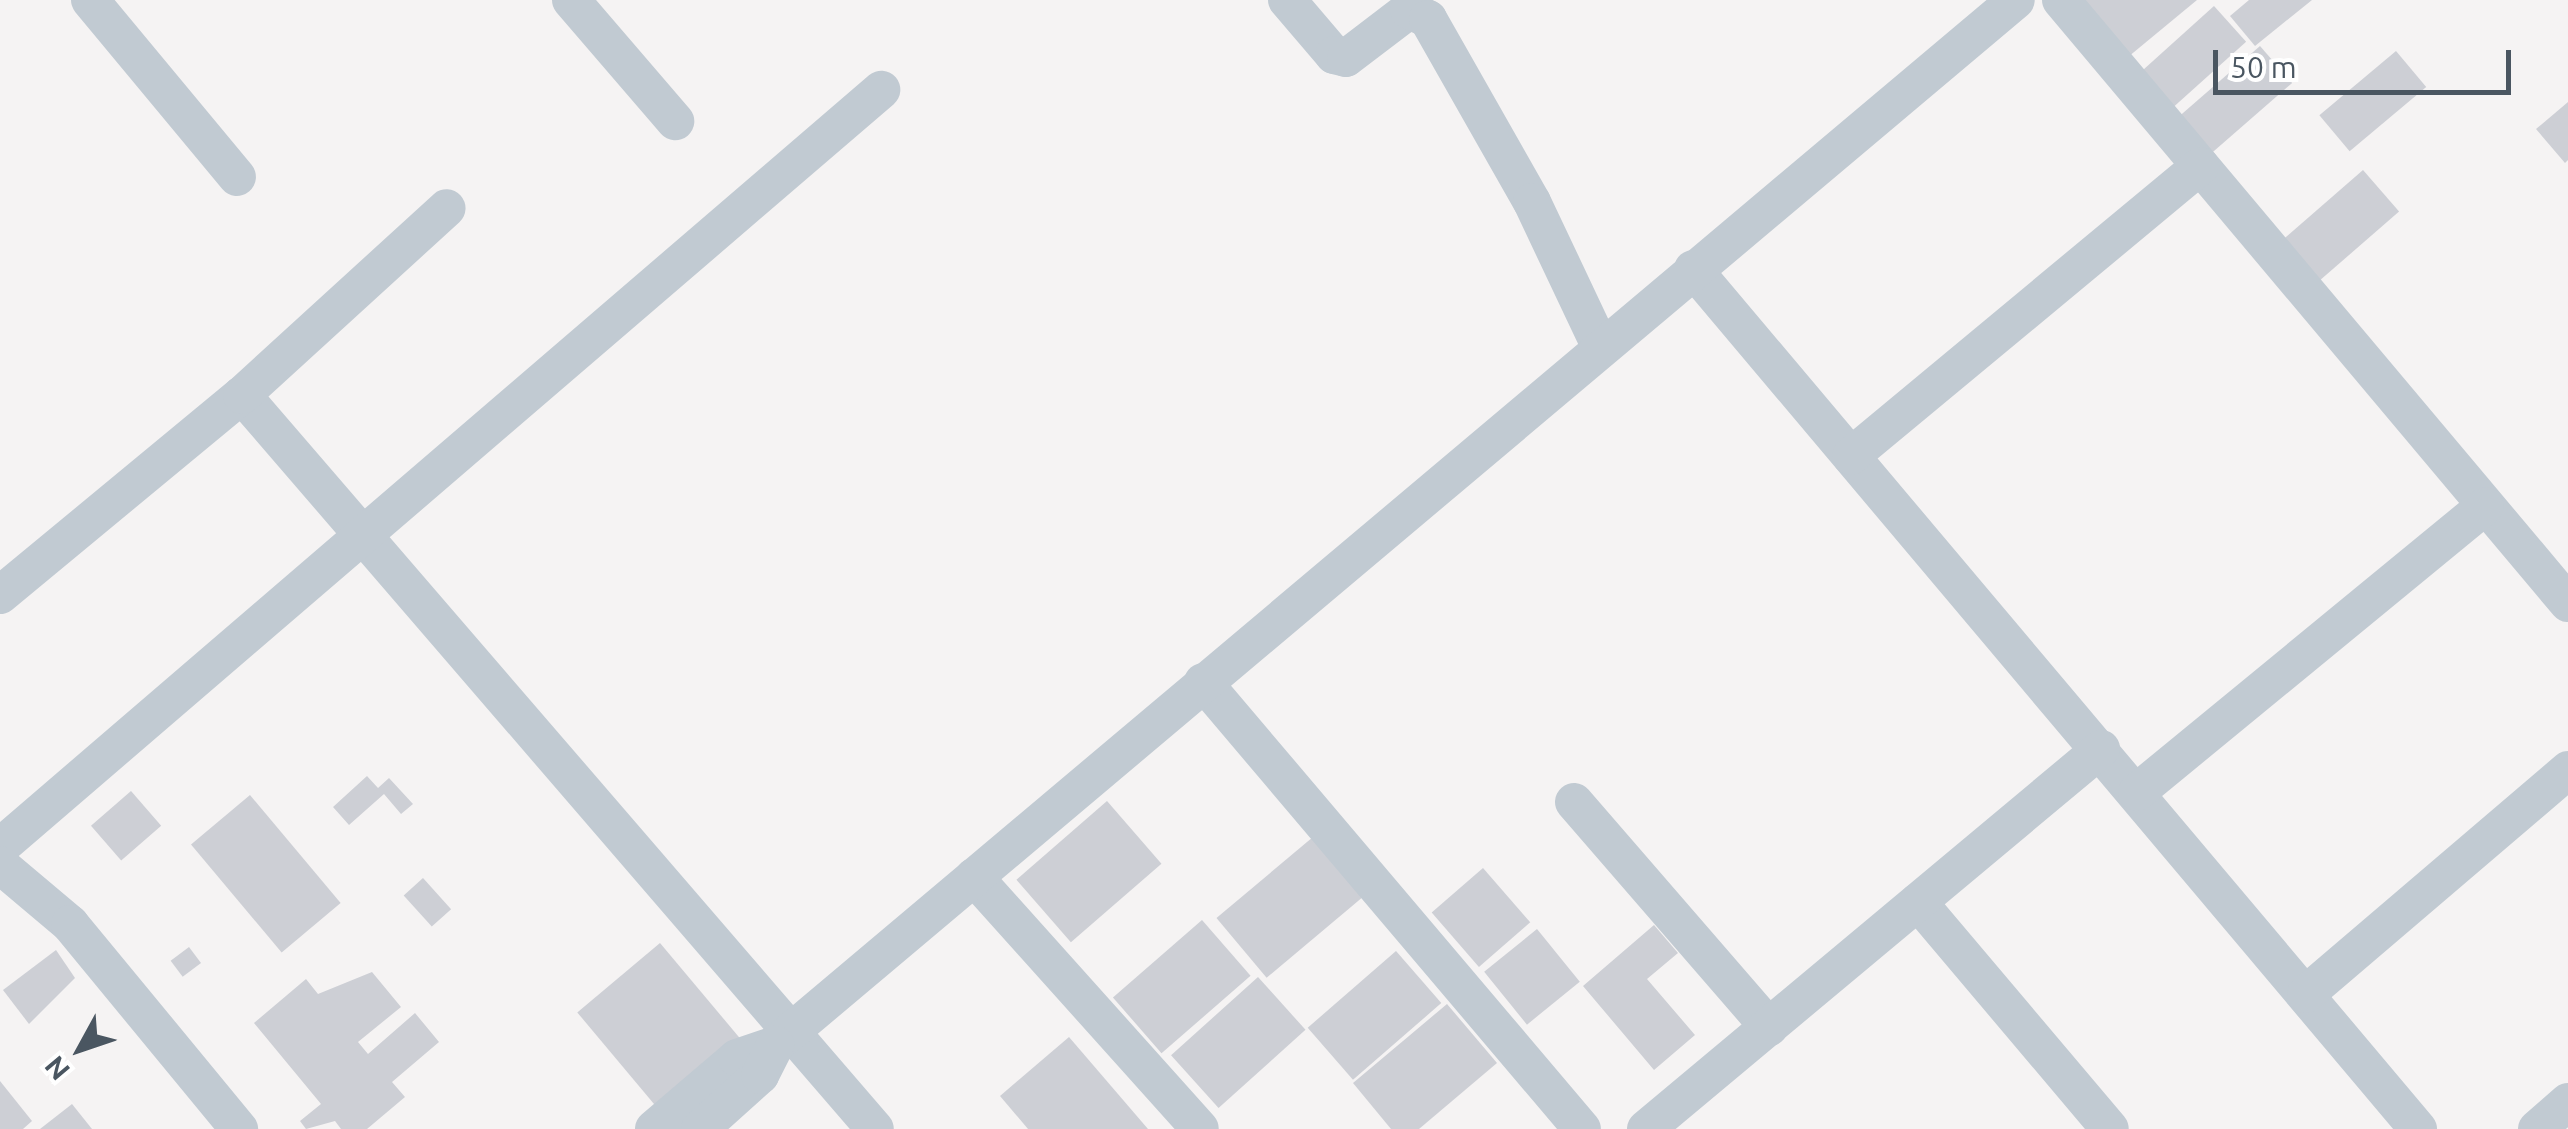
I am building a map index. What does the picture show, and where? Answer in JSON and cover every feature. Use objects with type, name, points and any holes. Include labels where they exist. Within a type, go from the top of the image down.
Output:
[{"type":"street","points":[[90,0],[236,177]]},
{"type":"street","points":[[571,0],[675,122]]},
{"type":"street","points":[[1288,0],[1334,55],[1346,58],[1408,10],[1428,18],[1532,202],[1600,346]]},
{"type":"street","points":[[654,1129],[737,1058],[782,1038],[1600,346],[2016,0]]},
{"type":"street","points":[[2061,0],[2568,603]]},
{"type":"street","points":[[0,847],[881,90]]},
{"type":"street","points":[[1851,456],[2200,166]]},
{"type":"street","points":[[0,595],[242,395],[447,208]]},
{"type":"street","points":[[1692,269],[2418,1129]]},
{"type":"street","points":[[242,395],[782,1038],[875,1129]]},
{"type":"street","points":[[2137,792],[2485,506]]},
{"type":"street","points":[[1203,682],[1582,1129]]},
{"type":"street","points":[[1646,1129],[2101,749]]},
{"type":"street","points":[[2306,994],[2568,770]]},
{"type":"street","points":[[1574,802],[1769,1027]]},
{"type":"street","points":[[0,865],[70,924],[238,1129]]},
{"type":"street","points":[[974,877],[1200,1129]]},
{"type":"street","points":[[1918,902],[2110,1129]]},
{"type":"street","points":[[700,1129],[760,1075],[782,1038]]},
{"type":"street","points":[[2537,1129],[2568,1102]]},
{"type":"building","points":[[2085,0],[2197,0],[2122,62]]},
{"type":"building","points":[[2249,0],[2312,0],[2255,46],[2230,16]]},
{"type":"building","points":[[2214,6],[2246,42],[2167,113],[2135,77]]},
{"type":"building","points":[[2260,46],[2292,83],[2209,155],[2177,118]]},
{"type":"building","points":[[2396,51],[2426,87],[2350,151],[2319,115]]},
{"type":"building","points":[[2568,102],[2568,160],[2565,163],[2536,129]]},
{"type":"building","points":[[2363,170],[2399,212],[2319,281],[2283,240]]},
{"type":"building","points":[[367,776],[378,788],[389,778],[413,804],[401,814],[384,794],[349,825],[333,807]]},
{"type":"building","points":[[131,791],[161,826],[121,860],[91,826]]},
{"type":"building","points":[[250,795],[341,903],[282,953],[191,844]]},
{"type":"building","points":[[1107,801],[1161,864],[1071,942],[1016,880]]},
{"type":"building","points":[[1313,837],[1363,897],[1267,978],[1216,918]]},
{"type":"building","points":[[1483,868],[1530,922],[1479,967],[1432,913]]},
{"type":"building","points":[[423,878],[451,909],[432,927],[404,895]]},
{"type":"building","points":[[1202,920],[1251,976],[1161,1053],[1113,997]]},
{"type":"building","points":[[1654,925],[1678,953],[1647,979],[1695,1035],[1654,1070],[1583,986]]},
{"type":"building","points":[[1537,929],[1580,982],[1527,1025],[1484,972]]},
{"type":"building","points":[[660,943],[749,1049],[666,1118],[577,1012]]},
{"type":"building","points":[[189,947],[201,963],[183,977],[171,961]]},
{"type":"building","points":[[56,950],[75,978],[29,1024],[3,990]]},
{"type":"building","points":[[1396,951],[1441,1003],[1353,1080],[1308,1028]]},
{"type":"building","points":[[372,972],[401,1007],[358,1042],[368,1054],[415,1013],[439,1042],[392,1082],[405,1097],[367,1129],[341,1129],[335,1121],[306,1129],[300,1121],[321,1104],[254,1023],[306,979],[318,994]]},
{"type":"building","points":[[1258,977],[1306,1030],[1219,1108],[1171,1055]]},
{"type":"building","points":[[1447,1004],[1497,1063],[1419,1129],[1391,1129],[1353,1083]]},
{"type":"building","points":[[1069,1037],[1148,1129],[1028,1129],[1000,1096]]},
{"type":"building","points":[[0,1081],[32,1121],[23,1129],[0,1129]]},
{"type":"building","points":[[72,1104],[92,1129],[40,1129]]}]
